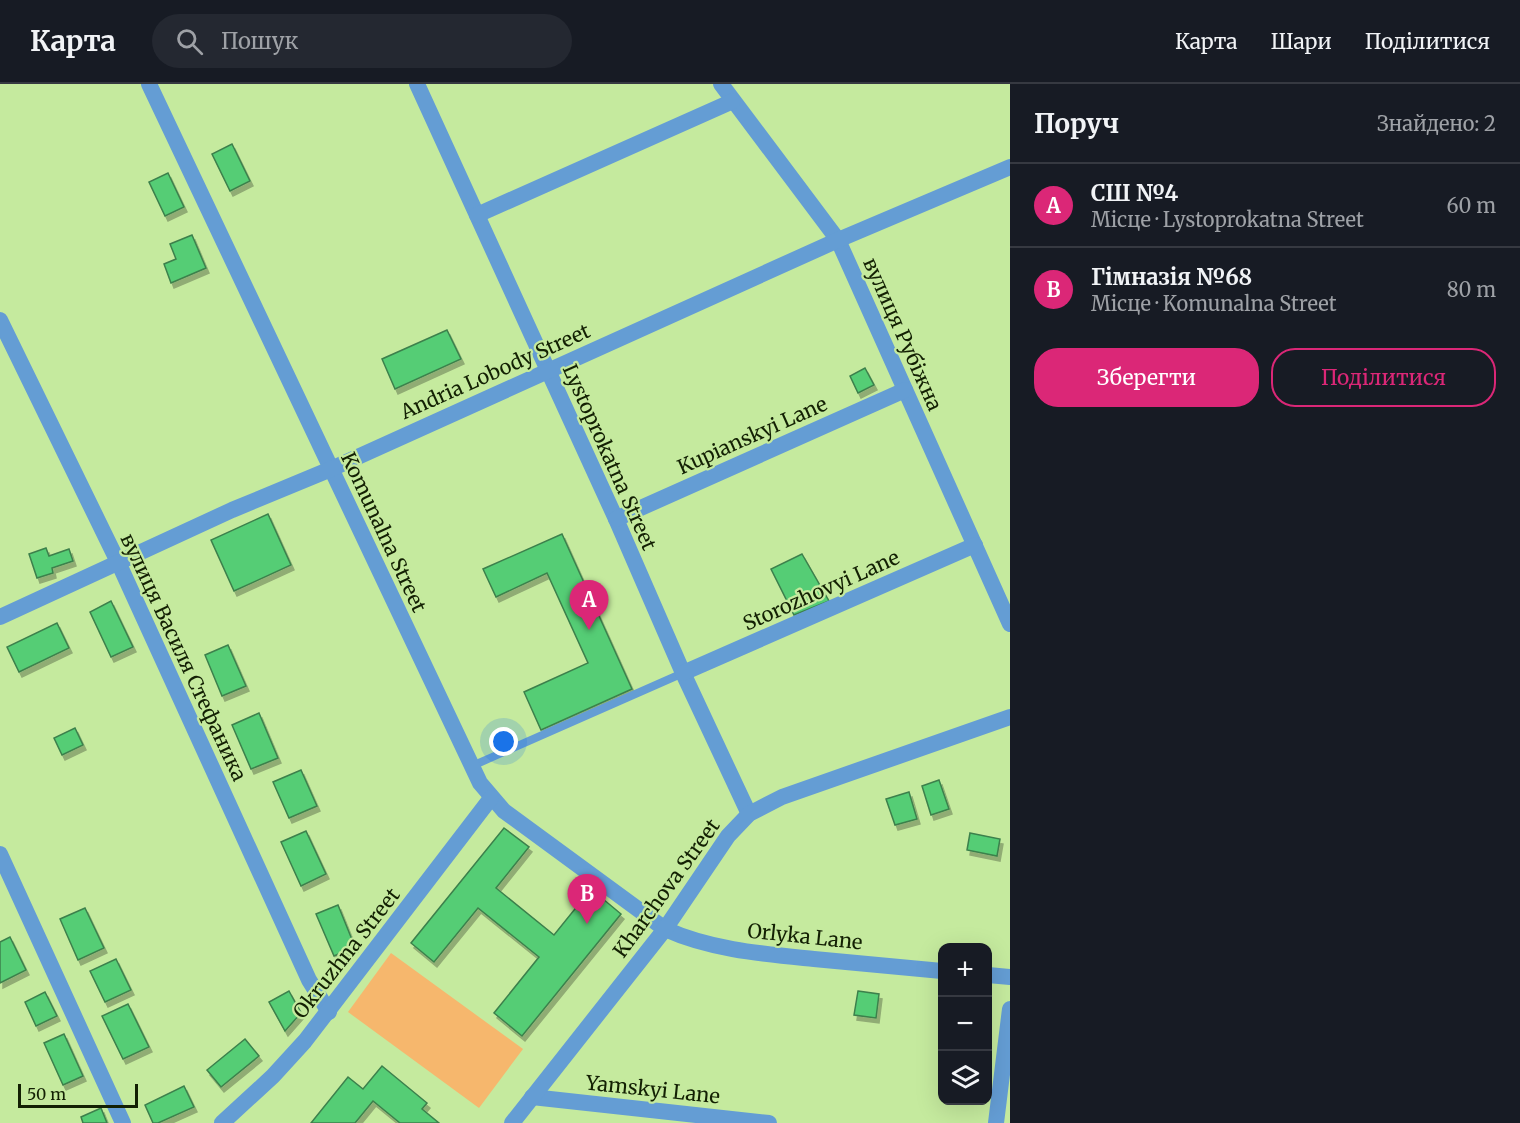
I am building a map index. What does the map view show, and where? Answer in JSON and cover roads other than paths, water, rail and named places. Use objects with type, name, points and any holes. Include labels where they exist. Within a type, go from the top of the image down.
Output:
[{"type":"street","name":"Komunalna Street","points":[[150,84],[480,783],[504,811],[665,929]]},
{"type":"street","name":"Lystoprokatna Street","points":[[417,84],[749,814]]},
{"type":"street","name":"вулиця Рубіжна","points":[[721,84],[838,240],[1010,624]]},
{"type":"street","points":[[477,215],[733,100]]},
{"type":"street","name":"Andria Lobody Street","points":[[0,617],[232,510],[331,468],[838,240],[1010,167]]},
{"type":"street","name":"вулиця Василя Стефаника","points":[[0,320],[119,564],[309,980],[329,1012]]},
{"type":"street","name":"Kupianskyi Lane","points":[[616,519],[905,390]]},
{"type":"street","name":"Storozhovyi Lane","points":[[683,673],[975,545]]},
{"type":"street","name":"Kharchova Street","points":[[512,1123],[665,929],[728,836],[749,814],[782,797],[1010,717]]},
{"type":"street","name":"Okruzhna Street","points":[[222,1123],[273,1076],[329,1012],[491,798]]},
{"type":"street","points":[[0,854],[123,1123]]},
{"type":"street","name":"Orlyka Lane","points":[[665,929],[703,944],[744,951],[938,971]]},
{"type":"street","points":[[992,975],[1010,977]]},
{"type":"street","points":[[996,1123],[1010,1009]]},
{"type":"street","name":"Yamskyi Lane","points":[[532,1097],[769,1123]]},
{"type":"lane","points":[[472,766],[683,673]]},
{"type":"place","name":"СШ №4","points":[[589,630]]},
{"type":"place","name":"Гімназія №68","points":[[587,924]]}]
